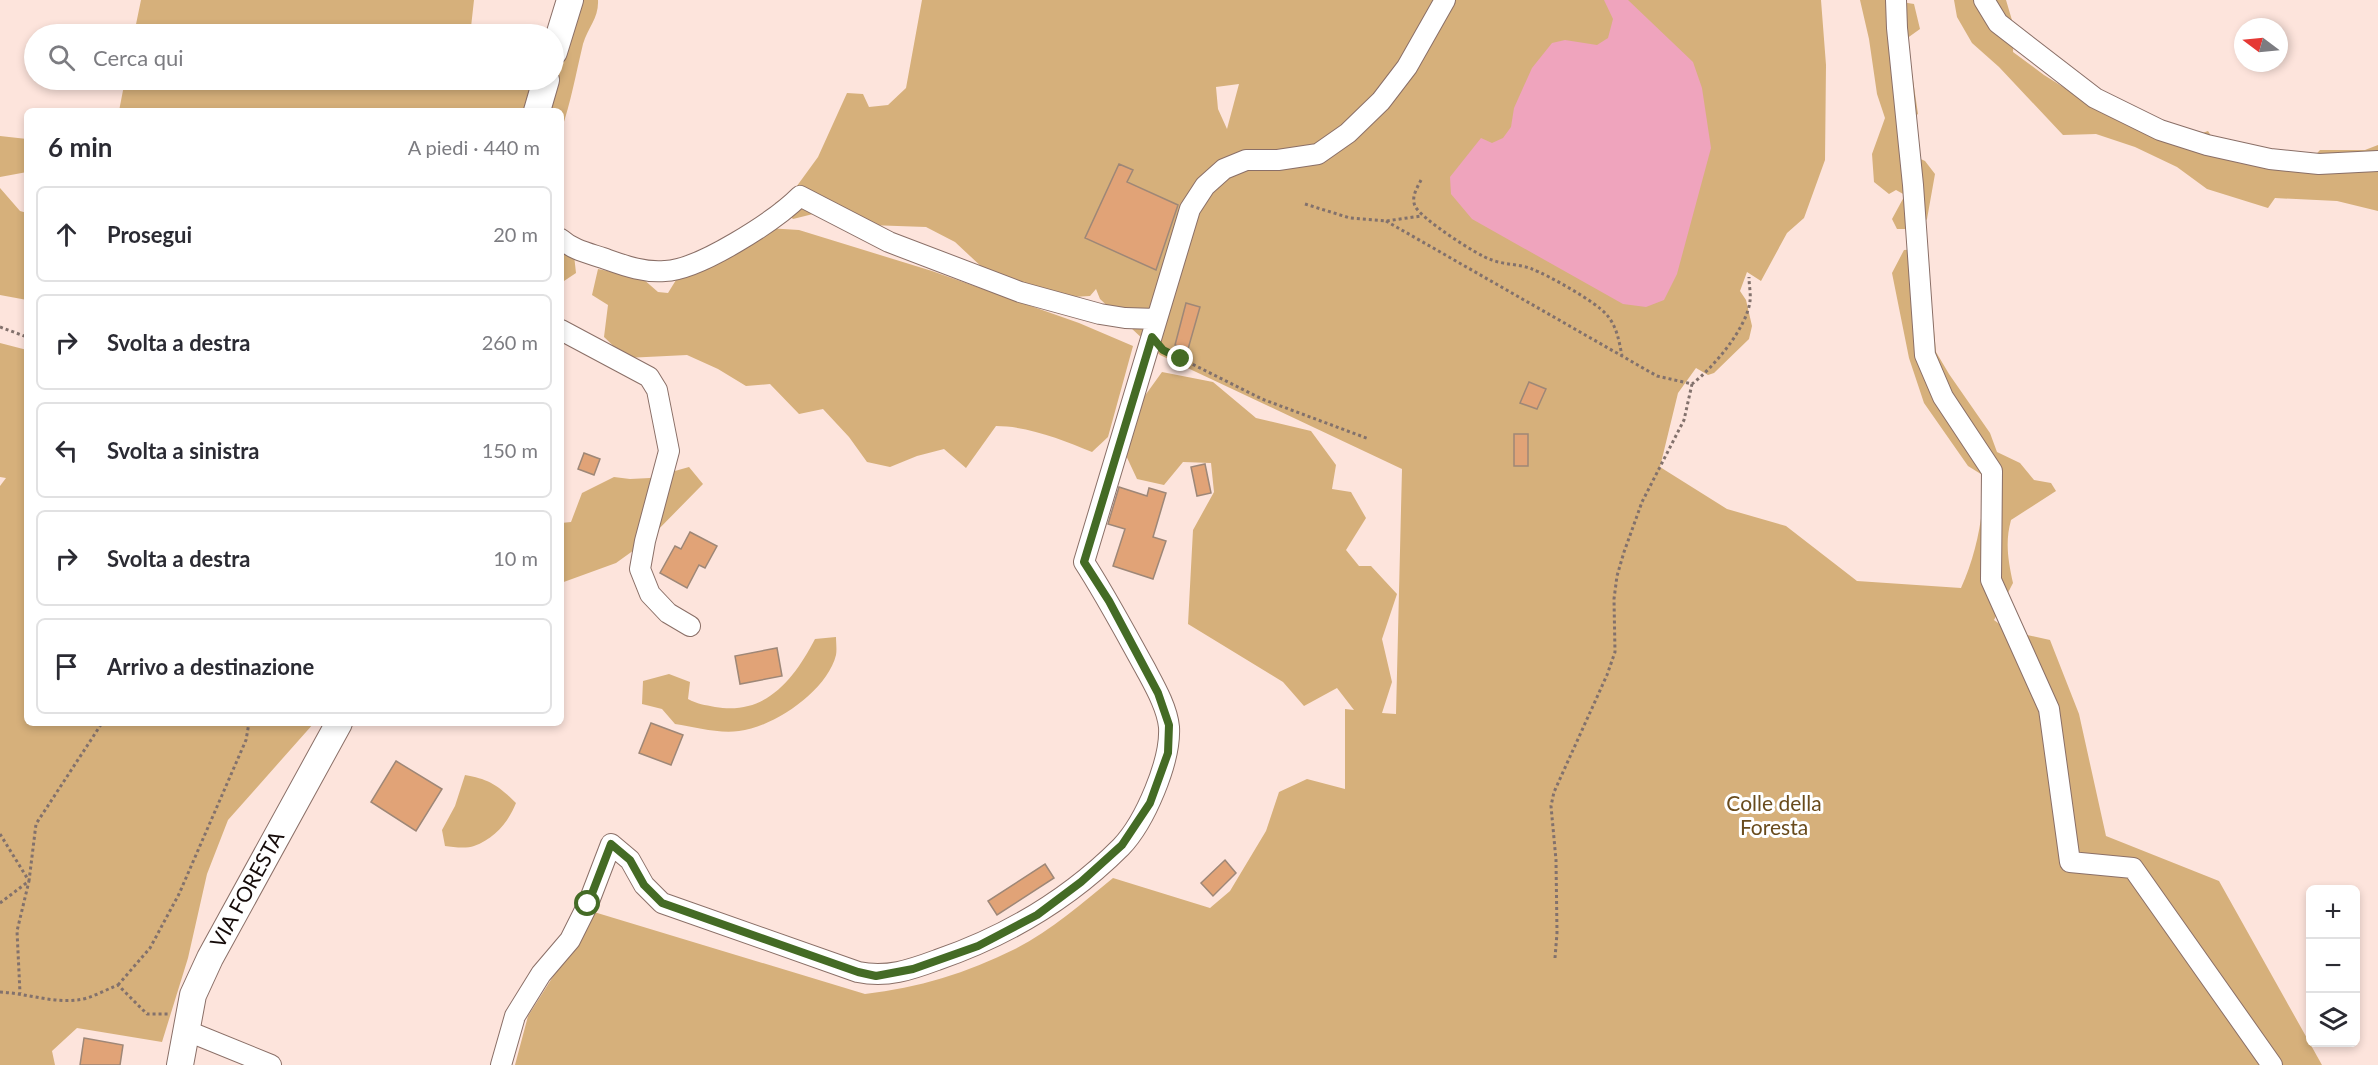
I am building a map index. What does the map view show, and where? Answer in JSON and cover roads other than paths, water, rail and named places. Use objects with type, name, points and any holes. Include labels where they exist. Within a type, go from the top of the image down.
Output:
[{"type":"main road","points":[[563,24],[570,0]]},
{"type":"main road","points":[[538,108],[543,90]]},
{"type":"main road","name":"VIA FORESTA","points":[[180,1065],[186,1022],[193,995],[210,958],[337,726]]},
{"type":"street","points":[[501,1065],[515,1016],[541,974],[570,940],[588,904],[611,844],[630,860],[644,885],[662,903],[858,972],[876,976],[913,969],[978,946],[1037,915],[1081,882],[1122,845],[1150,803],[1168,753],[1169,725],[1158,693],[1109,601],[1084,562],[1190,209],[1205,186],[1224,169],[1246,160],[1278,160],[1318,154],[1348,133],[1381,101],[1407,67],[1445,0]]},
{"type":"street","points":[[1896,0],[1913,185],[1925,355],[1943,397],[1992,471],[1991,580],[2049,709],[2070,862],[2133,868],[2272,1065]]},
{"type":"street","points":[[1984,0],[1998,23],[2062,74],[2096,98],[2160,130],[2207,145],[2270,159],[2319,164],[2378,161]]},
{"type":"street","points":[[564,241],[572,248],[642,271],[673,271],[723,249],[769,221],[800,196],[889,242],[1020,292],[1100,314],[1125,318],[1155,328]]},
{"type":"street","points":[[564,332],[649,377],[657,390],[669,451],[645,541],[640,569],[650,594],[668,613],[690,626]]},
{"type":"street","points":[[186,1022],[271,1065]]},
{"type":"park label","name":"Colle della Foresta","points":[[1774,816]]}]
